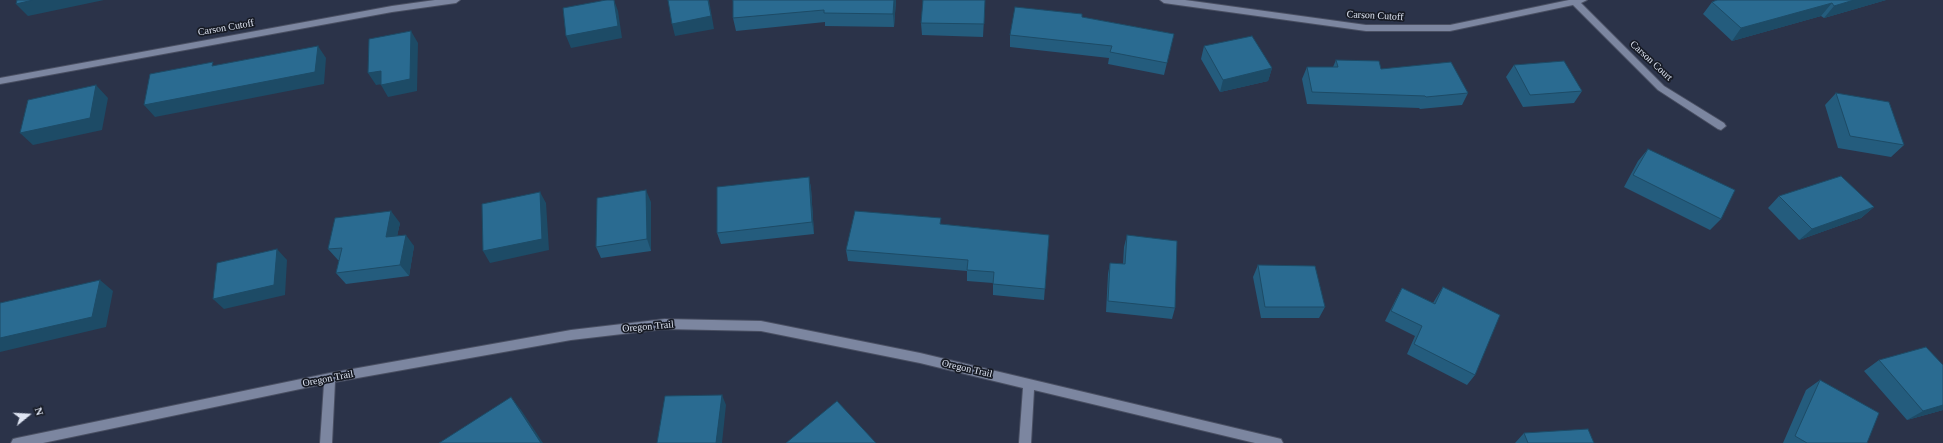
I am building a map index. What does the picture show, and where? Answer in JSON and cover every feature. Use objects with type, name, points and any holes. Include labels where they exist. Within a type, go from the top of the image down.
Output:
[{"type":"street","points":[[392,10],[395,0]]},
{"type":"street","name":"Carson Cutoff","points":[[0,81],[392,10],[456,0]]},
{"type":"street","name":"Carson Cutoff","points":[[1164,0],[1366,28],[1450,28],[1579,1]]},
{"type":"street","name":"Carson Court","points":[[1579,1],[1661,88],[1721,126]]},
{"type":"street","name":"Oregon Trail","points":[[17,443],[330,378],[571,335],[665,324],[761,326],[920,358],[1029,383],[1123,408],[1277,443]]},
{"type":"street","points":[[326,443],[330,378]]},
{"type":"street","points":[[1025,443],[1029,383]]},
{"type":"building","points":[[17,0],[33,0],[16,4]]},
{"type":"building","points":[[606,0],[614,0],[618,26],[566,36],[563,8]]},
{"type":"building","points":[[668,0],[708,0],[711,16],[672,24]]},
{"type":"building","points":[[733,0],[894,0],[893,14],[824,13],[824,10],[733,18]]},
{"type":"building","points":[[923,0],[985,0],[984,24],[921,23]]},
{"type":"building","points":[[1717,0],[1854,0],[1834,6],[1832,3],[1741,28],[1712,2]]},
{"type":"building","points":[[1015,7],[1082,14],[1082,17],[1174,34],[1167,63],[1110,52],[1112,46],[1010,35]]},
{"type":"building","points":[[411,31],[410,79],[381,85],[381,71],[368,73],[369,39]]},
{"type":"building","points":[[1252,36],[1272,68],[1223,80],[1204,46]]},
{"type":"building","points":[[318,46],[315,72],[144,105],[150,74],[213,62],[212,66]]},
{"type":"building","points":[[1336,60],[1379,61],[1381,69],[1451,62],[1468,93],[1426,97],[1312,92],[1307,67],[1338,67]]},
{"type":"building","points":[[1564,61],[1582,91],[1530,95],[1514,65]]},
{"type":"building","points":[[96,85],[90,118],[20,133],[28,100]]},
{"type":"building","points":[[1836,93],[1889,102],[1904,145],[1850,136]]},
{"type":"building","points":[[1648,149],[1735,190],[1721,219],[1633,175]]},
{"type":"building","points":[[1841,176],[1874,207],[1812,229],[1779,196]]},
{"type":"building","points":[[809,177],[812,222],[717,233],[717,187]]},
{"type":"building","points":[[646,190],[647,239],[596,247],[597,198]]},
{"type":"building","points":[[540,192],[542,239],[483,251],[482,204]]},
{"type":"building","points":[[391,211],[386,237],[406,235],[400,265],[336,273],[342,248],[328,249],[335,218]]},
{"type":"building","points":[[855,211],[941,218],[940,224],[1049,235],[1045,289],[993,284],[994,272],[967,270],[968,260],[846,250]]},
{"type":"building","points":[[1127,235],[1177,241],[1175,308],[1108,301],[1110,263],[1125,264]]},
{"type":"building","points":[[277,249],[274,285],[213,299],[217,263]]},
{"type":"building","points":[[1258,265],[1315,266],[1325,307],[1265,307]]},
{"type":"building","points":[[100,280],[92,317],[0,338],[0,303]]},
{"type":"building","points":[[1443,287],[1500,315],[1475,375],[1414,344],[1422,326],[1391,311],[1402,288],[1435,304]]},
{"type":"building","points":[[1926,347],[1943,365],[1943,405],[1923,411],[1879,360]]},
{"type":"building","points":[[1820,380],[1879,413],[1867,443],[1807,443],[1795,436]]},
{"type":"building","points":[[722,395],[716,443],[657,443],[665,396]]},
{"type":"building","points":[[511,397],[541,443],[439,443]]},
{"type":"building","points":[[837,401],[876,443],[786,443]]},
{"type":"building","points":[[1588,429],[1594,443],[1528,443],[1524,433]]}]
